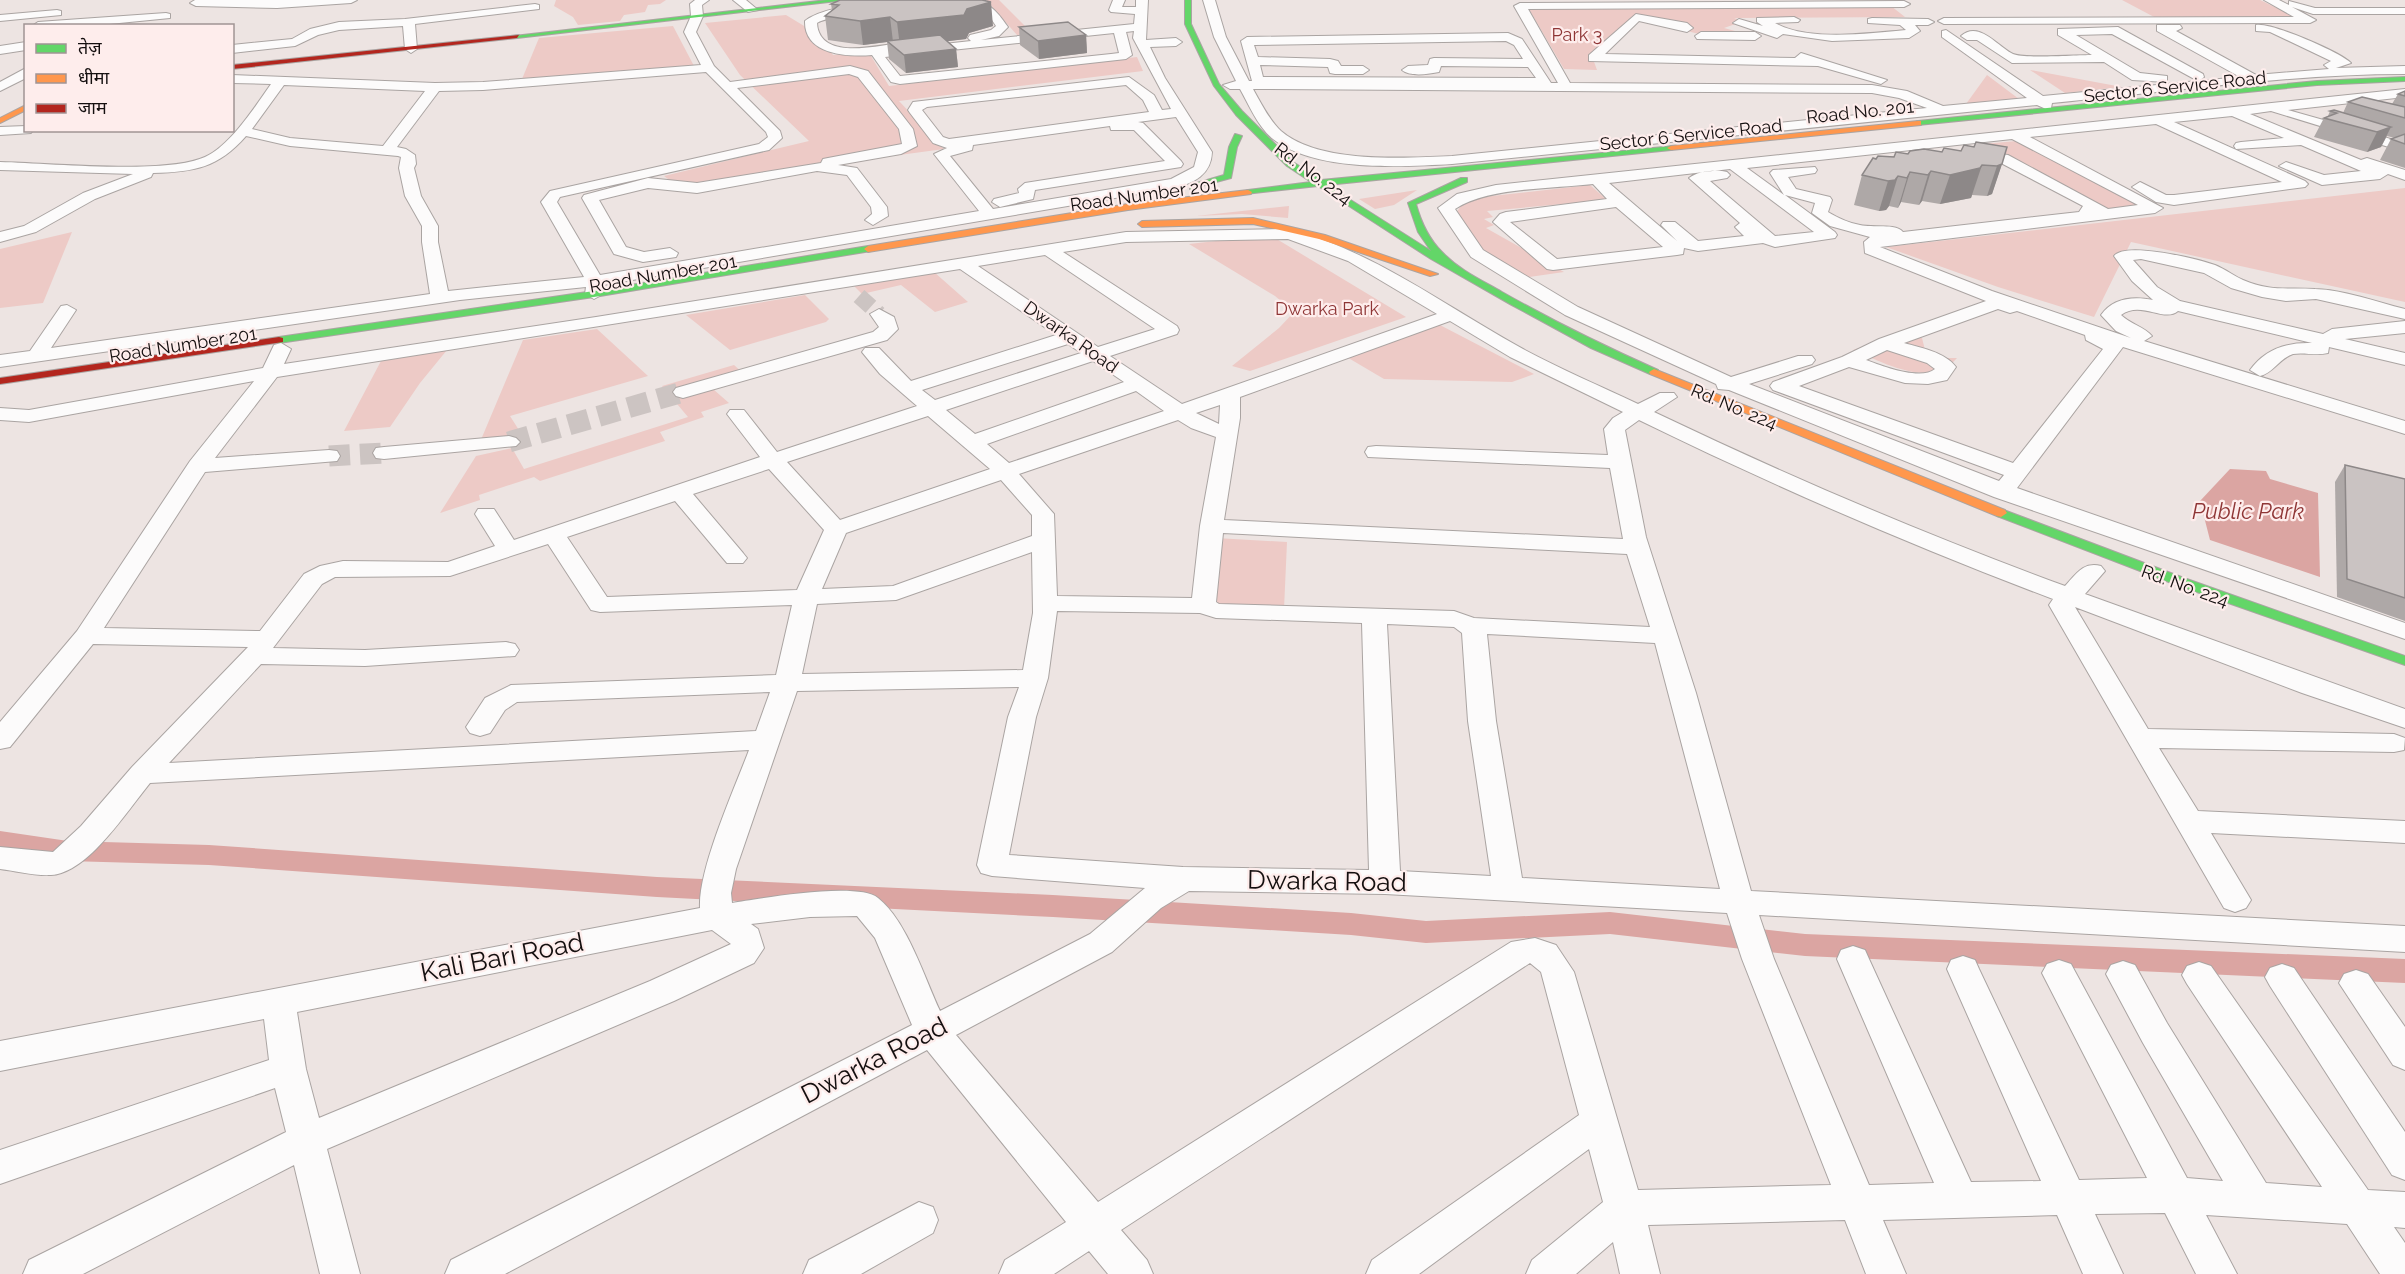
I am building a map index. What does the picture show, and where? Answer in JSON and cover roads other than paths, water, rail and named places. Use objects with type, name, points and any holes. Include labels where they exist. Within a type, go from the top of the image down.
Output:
[{"type":"main road","points":[[695,18],[843,0]]},
{"type":"main road","points":[[1188,1],[1209,1]]},
{"type":"main road","name":"Rd. No. 224","points":[[1188,1],[1188,24],[1216,85],[1239,113],[1290,164],[1454,268],[1595,346],[1703,394],[1954,495],[2180,581],[2405,661]]},
{"type":"main road","points":[[234,67],[695,18],[799,4],[875,4]]},
{"type":"main road","points":[[1170,26],[1178,48]]},
{"type":"main road","name":"Road No. 201","points":[[1319,183],[2317,83],[2405,79]]},
{"type":"main road","name":"Road No. 201","points":[[1333,192],[1995,124],[2065,110],[2405,84]]},
{"type":"main road","points":[[0,121],[24,108]]},
{"type":"main road","points":[[1743,130],[1757,140]]},
{"type":"main road","points":[[1128,207],[1228,176],[1231,170],[1230,148],[1238,136]]},
{"type":"main road","points":[[1270,144],[1341,169],[1405,176]]},
{"type":"main road","name":"Rd. No. 224","points":[[1281,176],[1311,197]]},
{"type":"main road","points":[[1454,268],[1426,244],[1415,221],[1412,203],[1472,178]]},
{"type":"main road","name":"Road Number 201","points":[[0,381],[1128,207],[1319,183]]},
{"type":"main road","name":"Road Number 201","points":[[0,391],[580,306],[1080,222],[1219,202],[1311,197],[1333,192]]},
{"type":"main road","points":[[1080,222],[1129,224],[1253,221],[1322,237],[1433,274]]},
{"type":"main road","points":[[1378,242],[1447,283]]},
{"type":"street","points":[[0,18],[351,0]]},
{"type":"street","points":[[339,26],[365,0]]},
{"type":"street","points":[[594,288],[549,202],[550,198],[569,189],[764,147],[776,138],[773,131],[709,68],[690,32],[695,18],[696,4],[703,0]]},
{"type":"street","points":[[739,0],[752,10]]},
{"type":"street","points":[[799,4],[812,19],[811,30],[828,49],[850,52],[963,40],[995,33],[1002,27],[992,12],[972,0]]},
{"type":"street","points":[[987,210],[1027,196],[1026,189],[1030,186],[1165,167],[1177,162],[1135,124],[942,146],[910,145],[875,155],[680,188],[648,183],[590,198],[620,250],[634,256],[655,256],[878,226],[906,229],[987,210],[1150,189],[1199,173],[1204,165],[1204,146],[1179,112],[1142,44],[1139,27],[1141,6],[1115,10],[1119,0]]},
{"type":"street","points":[[1720,0],[1784,2]]},
{"type":"street","points":[[1800,0],[1841,0]]},
{"type":"street","points":[[1944,21],[2310,20],[2270,0]]},
{"type":"street","points":[[2288,0],[2311,11],[2405,11]]},
{"type":"street","name":"Sector 6 Service Road","points":[[1209,1],[1212,20],[1226,50],[1275,134],[1287,142],[1327,154],[1379,163],[1452,160],[2040,100],[2065,110],[2242,77],[2357,70],[2405,70]]},
{"type":"street","points":[[1565,85],[1519,7],[1534,2],[1901,2],[1928,16],[2040,100]]},
{"type":"street","points":[[812,19],[875,4]]},
{"type":"street","points":[[158,24],[185,7]]},
{"type":"street","points":[[234,48],[295,42],[314,32],[339,26],[408,22],[535,7]]},
{"type":"street","points":[[2126,10],[2145,20]]},
{"type":"street","points":[[2343,11],[2366,23],[2405,23]]},
{"type":"street","points":[[44,24],[68,16]]},
{"type":"street","points":[[1860,21],[1904,22],[1928,16],[1974,36],[2012,59],[2102,59]]},
{"type":"street","points":[[1805,20],[1761,20],[1790,32],[1810,36],[1910,34],[1914,31],[1904,22]]},
{"type":"street","points":[[408,22],[411,49]]},
{"type":"street","points":[[1739,24],[1816,45]]},
{"type":"street","points":[[1734,87],[1719,66],[1700,41],[1687,28],[1630,26],[1620,42],[1593,58],[1581,60],[1592,71],[1719,66],[1818,62]]},
{"type":"street","points":[[0,31],[24,27]]},
{"type":"street","points":[[1119,29],[1126,55],[1120,57],[898,80],[877,56],[882,54],[1119,29],[1139,27]]},
{"type":"street","points":[[2065,110],[1974,36],[1968,28],[2049,27],[2139,82]]},
{"type":"street","points":[[2198,77],[2114,30],[2062,32],[2137,77],[2149,80],[2242,77],[2345,63],[2272,29],[2162,28],[2242,77]]},
{"type":"street","points":[[1700,41],[1755,36]]},
{"type":"street","points":[[1508,37],[1518,42],[1545,82],[1260,81],[1257,80],[1251,60],[1247,41],[1253,39],[1508,37]]},
{"type":"street","points":[[1700,41],[1816,45]]},
{"type":"street","points":[[1142,44],[1178,48]]},
{"type":"street","points":[[2138,44],[2174,44],[2242,77]]},
{"type":"street","points":[[1816,45],[1796,55],[1891,83],[1904,94]]},
{"type":"street","points":[[0,50],[24,46]]},
{"type":"street","points":[[1237,71],[1251,60],[1321,57],[1328,55],[1329,48],[1419,48],[1437,57],[1529,60],[1556,70]]},
{"type":"street","points":[[1226,50],[1251,60],[1330,63],[1334,64],[1336,70],[1430,70],[1436,69],[1434,62],[1529,60],[1544,49]]},
{"type":"street","points":[[1719,66],[1861,75]]},
{"type":"street","points":[[234,79],[435,87],[498,85],[709,68]]},
{"type":"street","points":[[726,86],[858,71],[906,129],[910,145]]},
{"type":"street","points":[[0,74],[24,73]]},
{"type":"street","points":[[24,74],[0,87],[24,87]]},
{"type":"street","points":[[0,165],[164,168],[193,166],[211,160],[280,81]]},
{"type":"street","points":[[987,210],[941,154],[942,146],[915,110],[918,105],[1129,81],[1149,98],[1157,115]]},
{"type":"street","points":[[1216,85],[1565,85],[1872,90],[1904,94],[1943,109]]},
{"type":"street","points":[[387,150],[435,87]]},
{"type":"street","points":[[1690,176],[1757,240],[1693,246],[1636,194],[1634,188],[1690,176],[1852,151],[2405,93]]},
{"type":"street","points":[[2405,104],[2273,120],[2379,167],[2405,175]]},
{"type":"street","points":[[2269,107],[2405,147]]},
{"type":"street","points":[[2232,111],[2380,174],[2319,180],[2200,127],[2257,122]]},
{"type":"street","points":[[942,146],[1179,112]]},
{"type":"street","points":[[2156,119],[2181,130],[2298,182],[2300,184],[2169,200],[2058,145],[2181,130]]},
{"type":"street","points":[[1995,124],[2155,208]]},
{"type":"street","points":[[2351,132],[2374,125]]},
{"type":"street","points":[[241,126],[290,142],[387,150],[401,152],[409,157],[406,168],[411,189],[430,226],[430,242],[440,298]]},
{"type":"street","points":[[0,131],[24,130]]},
{"type":"street","points":[[2241,146],[2304,141]]},
{"type":"street","points":[[1852,151],[1872,162]]},
{"type":"street","points":[[2405,183],[2373,183],[2155,208],[1983,225],[1882,234],[1832,223],[1820,213],[1824,200],[1790,192],[1778,173],[1959,152],[2003,158],[2100,209],[1983,225],[1877,240],[1870,246],[1878,254],[1986,295],[2116,339],[2405,428]]},
{"type":"street","points":[[2272,160],[2335,154]]},
{"type":"street","points":[[893,208],[866,168],[933,157],[973,204],[899,218],[906,229]]},
{"type":"street","points":[[671,167],[684,177],[705,183],[817,167],[846,169],[852,171],[879,207],[878,226]]},
{"type":"street","points":[[0,237],[30,229],[89,196],[164,168]]},
{"type":"street","points":[[1739,168],[1829,236],[1772,241],[1690,176],[1669,170],[1602,188],[1506,217],[1501,222],[1553,265],[1677,250],[1602,188],[1496,190],[1463,197],[1446,208],[1447,222],[1475,254],[1532,290],[1579,315],[1730,383],[2002,492],[2405,631]]},
{"type":"street","points":[[0,349],[40,349],[532,286],[594,288],[878,226]]},
{"type":"street","points":[[0,414],[29,416],[271,372],[596,323],[962,262],[1148,235],[1273,233],[1298,236],[1361,261],[1517,353],[1739,461],[1878,521],[2068,596],[2311,687],[2400,731]]},
{"type":"street","points":[[0,858],[51,864],[64,860],[92,834],[142,774],[261,648],[313,579],[328,571],[343,568],[450,569],[930,407],[1170,330],[1047,249]]},
{"type":"street","points":[[2405,314],[2316,294],[2286,296],[2262,292],[2237,284],[2210,269],[2141,254],[2122,256],[2137,278],[2163,300],[2174,305],[2405,359]]},
{"type":"street","name":"Dwarka Road","points":[[962,262],[1198,424],[1227,434]]},
{"type":"street","points":[[826,265],[859,296]]},
{"type":"street","points":[[1703,394],[1730,383],[1905,326],[1986,295]]},
{"type":"street","points":[[2262,339],[2259,331],[2139,302],[2116,308],[2110,315],[2123,327],[2143,336],[2405,411]]},
{"type":"street","points":[[2002,492],[2114,347],[2094,336],[1998,303],[1886,343],[1849,361],[1780,386],[2017,472]]},
{"type":"street","points":[[0,361],[40,349],[67,310]]},
{"type":"street","points":[[683,392],[880,336],[889,329],[887,321],[879,314]]},
{"type":"street","points":[[43,1274],[305,1142],[730,961],[748,948],[747,938],[718,893],[787,683],[806,598],[836,528],[1180,412],[1451,315]]},
{"type":"street","points":[[2311,337],[2405,327]]},
{"type":"street","points":[[908,388],[1070,337]]},
{"type":"street","points":[[1849,361],[1899,377],[1921,381],[1940,376],[1946,367],[1934,359],[1886,343]]},
{"type":"street","points":[[2260,370],[2280,350],[2294,348],[2319,349],[2405,367]]},
{"type":"street","points":[[0,740],[86,636],[198,466],[271,372],[281,349]]},
{"type":"street","points":[[872,352],[908,388],[1005,471],[1041,510],[1044,603],[1035,678],[1022,717],[992,866],[1182,879]]},
{"type":"street","points":[[970,443],[1138,384]]},
{"type":"street","points":[[1203,606],[1212,526],[1227,434],[1230,394]]},
{"type":"street","points":[[1664,396],[1616,425],[1614,429],[1637,547],[1665,636],[1738,903],[1758,959],[1886,1274]]},
{"type":"street","points":[[737,414],[773,460],[836,528]]},
{"type":"street","points":[[384,453],[509,442]]},
{"type":"street","points":[[1376,452],[1620,462]]},
{"type":"street","points":[[198,466],[329,456]]},
{"type":"street","points":[[680,493],[735,558]]},
{"type":"street","points":[[486,514],[509,550]]},
{"type":"street","points":[[1212,526],[1637,547]]},
{"type":"street","points":[[554,535],[600,605],[806,598],[903,592],[1043,540]]},
{"type":"street","points":[[2093,571],[2061,605],[2186,821],[2235,900]]},
{"type":"street","points":[[1044,603],[1203,606],[1216,611],[1454,619],[1472,625],[1665,636]]},
{"type":"street","points":[[1374,616],[1385,882]]},
{"type":"street","points":[[1472,625],[1482,721],[1509,888]]},
{"type":"street","points":[[86,636],[365,658],[506,650]]},
{"type":"street","points":[[480,727],[495,704],[511,694],[787,683],[1035,678]]},
{"type":"street","points":[[2138,738],[2400,731]]},
{"type":"street","points":[[142,774],[768,740]]},
{"type":"street","points":[[2186,821],[2405,832]]},
{"type":"street","name":"Dwarka Road","points":[[480,1270],[1101,943],[1138,910],[1182,879],[1385,882],[1509,888],[1738,903],[2405,939]]},
{"type":"street","name":"Kali Bari Road","points":[[0,1056],[278,1000],[718,893],[810,906],[850,903],[866,905],[888,932],[932,1031]]},
{"type":"street","points":[[1019,1274],[1523,951],[1535,950],[1547,954],[1557,972],[1624,1208],[1640,1274]]},
{"type":"street","points":[[1853,959],[1960,1200]]},
{"type":"street","points":[[1963,969],[2103,1274]]},
{"type":"street","points":[[2059,973],[2217,1274]]},
{"type":"street","points":[[2123,974],[2155,1033],[2256,1201]]},
{"type":"street","points":[[2199,975],[2403,1274]]},
{"type":"street","points":[[2282,977],[2405,1163]]},
{"type":"street","points":[[2356,983],[2405,1054]]},
{"type":"street","points":[[278,1000],[288,1069],[340,1274]]},
{"type":"street","points":[[932,1031],[1096,1226],[1133,1274]]},
{"type":"street","points":[[0,1167],[135,1123],[288,1069]]},
{"type":"street","points":[[1386,1274],[1598,1122]]},
{"type":"street","points":[[1546,1274],[1624,1208],[2175,1195],[2405,1210]]},
{"type":"street","points":[[823,1274],[919,1220]]},
{"type":"water","name":"Public Park","points":[[2230,469],[2266,471],[2270,479],[2318,493],[2320,577],[2210,540],[2200,501]]},
{"type":"waterway","points":[[0,841],[68,851],[209,855],[657,887],[1053,906],[1351,924],[1426,932],[1610,923],[1805,945],[2405,971]]},
{"type":"tunnel","points":[[859,296],[879,314]]},
{"type":"tunnel","points":[[509,442],[683,392]]},
{"type":"tunnel","points":[[329,456],[384,453]]},
{"type":"park label","name":"Park 3","points":[[1577,35]]},
{"type":"park label","name":"Dwarka Park","points":[[1327,309]]}]
